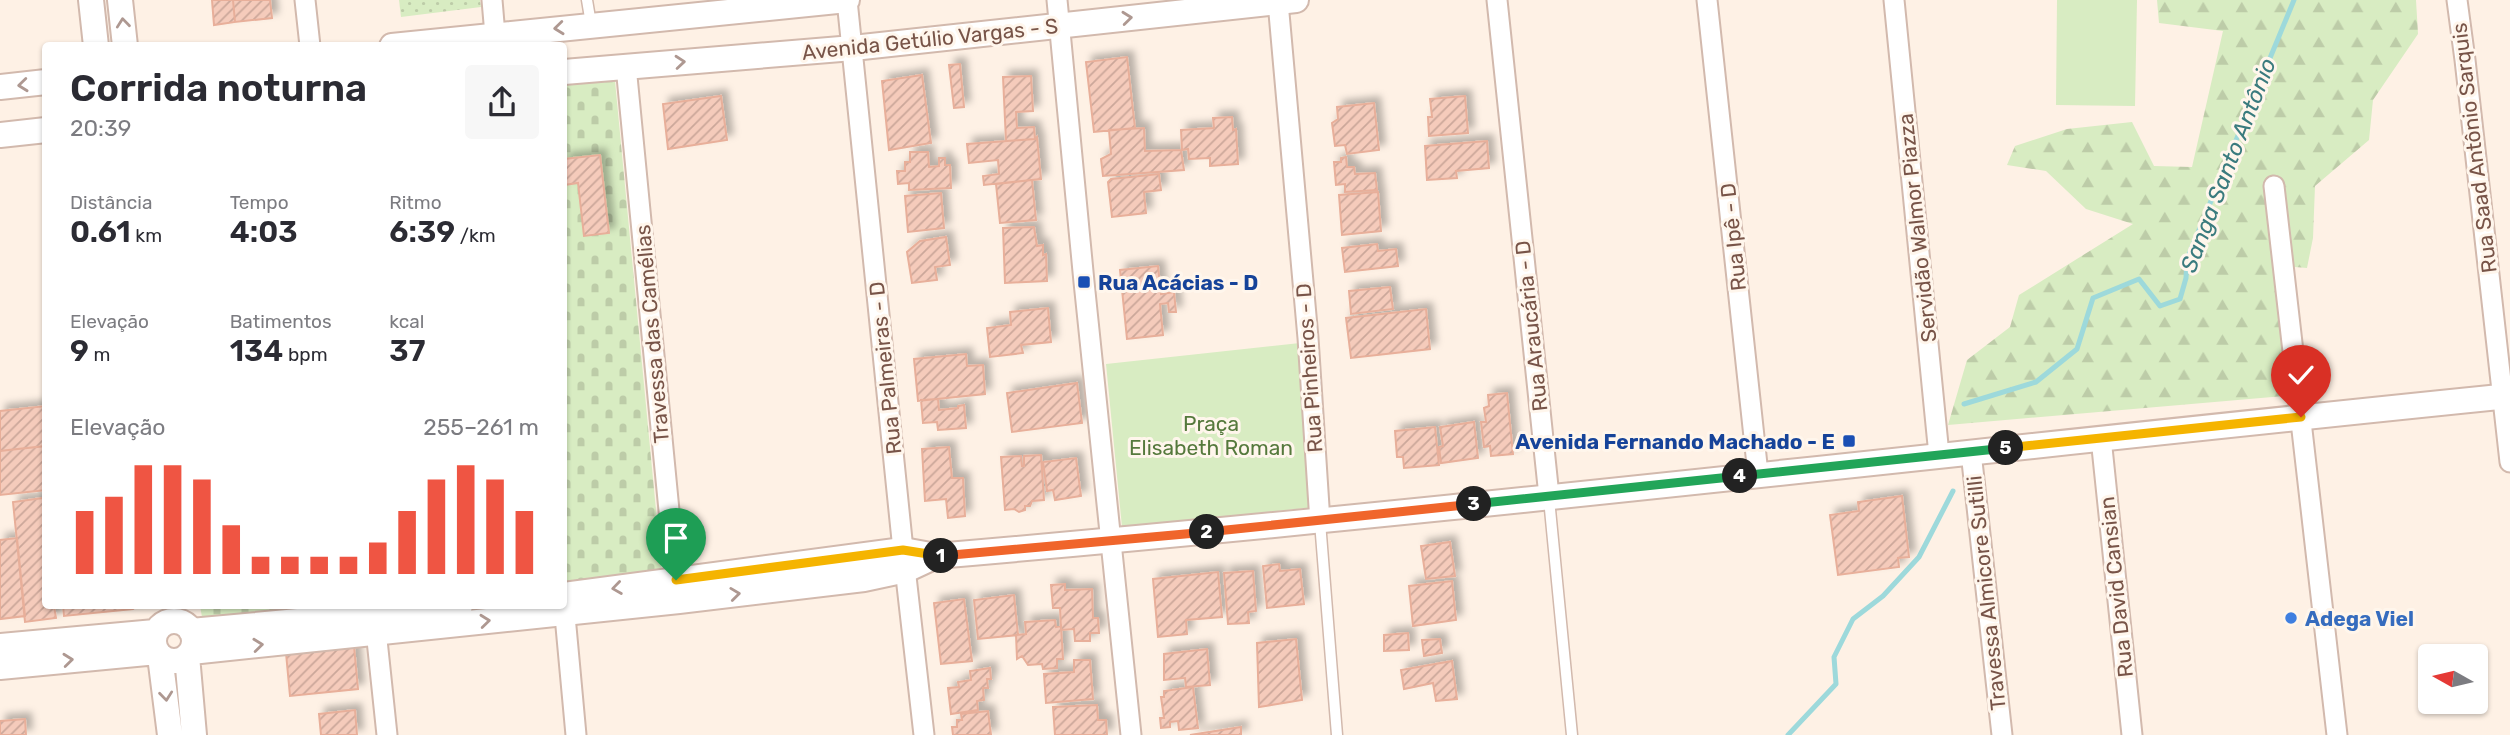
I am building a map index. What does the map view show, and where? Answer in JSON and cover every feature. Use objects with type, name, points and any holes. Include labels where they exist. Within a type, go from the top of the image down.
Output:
[{"type":"street","points":[[91,0],[96,42]]},
{"type":"street","points":[[120,0],[125,42]]},
{"type":"street","points":[[305,0],[310,42]]},
{"type":"street","points":[[492,0],[495,35]]},
{"type":"street","points":[[429,42],[847,0]]},
{"type":"street","name":"Rua Palmeiras - D","points":[[847,0],[904,560],[925,735]]},
{"type":"street","points":[[1057,0],[1131,735]]},
{"type":"street","name":"Rua Araucária - D","points":[[1497,0],[1549,496]]},
{"type":"street","name":"Rua Ipê - D","points":[[1707,0],[1758,474]]},
{"type":"street","name":"Servidão Walmor Piazza","points":[[1894,0],[1939,455]]},
{"type":"street","name":"Rua Saad Antônio Sarquis","points":[[2456,0],[2507,396],[2510,463]]},
{"type":"street","name":"Avenida Getúlio Vargas - S","points":[[567,72],[852,48],[1287,1]]},
{"type":"street","name":"Rua Pinheiros - D","points":[[1287,1],[1320,522]]},
{"type":"street","name":"Travessa das Camélias","points":[[626,66],[677,591]]},
{"type":"street","points":[[0,87],[42,82]]},
{"type":"street","points":[[0,135],[42,131]]},
{"type":"street","points":[[2274,186],[2337,735]]},
{"type":"street","points":[[567,605],[936,556],[1320,522],[2507,396]]},
{"type":"street","name":"Rua David Cansian","points":[[2101,438],[2132,735]]},
{"type":"street","name":"Travessa Almicore Sutilli","points":[[1971,452],[2002,735]]},
{"type":"street","points":[[375,623],[445,609]]},
{"type":"street","points":[[170,735],[157,635],[161,625],[172,621],[188,634],[375,623],[522,609]]},
{"type":"street","points":[[564,609],[576,735]]},
{"type":"street","points":[[375,623],[387,735]]},
{"type":"street","points":[[157,635],[171,661],[188,634]]},
{"type":"street","points":[[188,634],[194,735]]},
{"type":"street","points":[[0,646],[157,635]]},
{"type":"street","points":[[0,667],[157,635]]},
{"type":"lane","points":[[587,0],[591,24]]},
{"type":"lane","name":"Rua Araucária - D","points":[[1549,496],[1572,735]]},
{"type":"lane","name":"Rua Pinheiros - D","points":[[1320,522],[1337,735]]},
{"type":"green space","points":[[399,0],[480,0],[481,7],[401,17]]},
{"type":"green space","points":[[2057,0],[2137,0],[2135,106],[2056,105]]},
{"type":"green space","points":[[2157,0],[2416,0],[2418,34],[2373,100],[2369,140],[2315,186],[2313,238],[2307,268],[2283,266],[2284,396],[1948,425],[1967,360],[2010,327],[2019,295],[2133,224],[2086,209],[2046,171],[2007,165],[2015,146],[2067,129],[2132,122],[2154,166],[2192,167],[2223,31],[2159,23]]},
{"type":"green space","points":[[567,80],[615,81],[662,573],[567,582]]},
{"type":"green space","name":"Praça Elisabeth Roman","points":[[1300,343],[1316,507],[1122,527],[1106,364]]},
{"type":"green space","points":[[201,609],[286,609],[202,617]]},
{"type":"building","points":[[212,0],[233,0],[235,22],[214,25]]},
{"type":"building","points":[[233,0],[270,0],[272,18],[235,22]]},
{"type":"building","points":[[1127,57],[1135,128],[1094,132],[1086,62]]},
{"type":"building","points":[[960,64],[964,107],[954,108],[949,65]]},
{"type":"building","points":[[922,75],[931,143],[889,150],[882,81]]},
{"type":"building","points":[[1031,76],[1033,111],[1016,112],[1017,128],[1034,127],[1035,139],[1006,141],[1003,77]]},
{"type":"building","points":[[721,96],[727,140],[668,149],[663,104]]},
{"type":"building","points":[[1465,96],[1468,133],[1429,136],[1428,117],[1432,117],[1430,99]]},
{"type":"building","points":[[1374,103],[1379,150],[1347,154],[1345,145],[1335,146],[1332,123],[1338,119],[1337,107]]},
{"type":"building","points":[[1232,117],[1233,130],[1236,129],[1238,164],[1210,166],[1210,158],[1189,159],[1188,149],[1182,150],[1181,130],[1214,128],[1213,118]]},
{"type":"building","points":[[1144,128],[1145,151],[1181,150],[1184,170],[1103,176],[1101,159],[1111,154],[1109,130]]},
{"type":"building","points":[[1037,137],[1041,179],[984,185],[983,176],[999,174],[998,160],[969,163],[967,144]]},
{"type":"building","points":[[1487,141],[1489,168],[1456,171],[1457,178],[1427,180],[1425,146]]},
{"type":"building","points":[[910,152],[928,152],[929,167],[939,166],[939,158],[945,158],[945,165],[950,165],[951,188],[909,190],[909,183],[898,184],[897,171],[905,171],[905,162],[910,162]]},
{"type":"building","points":[[600,155],[609,233],[584,236],[578,183],[567,185],[567,159]]},
{"type":"building","points":[[1346,157],[1347,167],[1354,167],[1355,174],[1375,173],[1377,190],[1345,192],[1345,184],[1336,185],[1334,162],[1341,162],[1341,158]]},
{"type":"building","points":[[1159,174],[1161,190],[1144,192],[1146,213],[1112,217],[1108,182],[1111,179]]},
{"type":"building","points":[[1032,180],[1036,220],[1000,223],[996,184]]},
{"type":"building","points":[[1378,192],[1381,231],[1342,235],[1339,195]]},
{"type":"building","points":[[941,193],[944,228],[908,232],[905,196]]},
{"type":"building","points":[[1034,227],[1037,246],[1043,245],[1043,255],[1046,254],[1047,281],[1005,283],[1003,228]]},
{"type":"building","points":[[946,237],[950,265],[935,267],[937,280],[912,283],[907,252],[920,241]]},
{"type":"building","points":[[1377,244],[1378,251],[1396,249],[1398,266],[1345,272],[1342,248]]},
{"type":"building","points":[[1158,266],[1161,294],[1174,292],[1176,312],[1169,312],[1168,303],[1160,304],[1163,335],[1127,339],[1120,270]]},
{"type":"building","points":[[1390,287],[1393,309],[1351,314],[1349,291]]},
{"type":"building","points":[[1048,308],[1051,342],[1021,345],[1023,353],[990,357],[987,328],[1011,325],[1010,312]]},
{"type":"building","points":[[1426,309],[1430,349],[1351,358],[1346,318]]},
{"type":"building","points":[[966,354],[967,366],[983,365],[985,394],[918,401],[914,359]]},
{"type":"building","points":[[1077,383],[1082,423],[1012,432],[1007,393]]},
{"type":"building","points":[[1507,393],[1513,454],[1491,456],[1490,446],[1484,447],[1481,422],[1486,422],[1484,408],[1489,406],[1488,395]]},
{"type":"building","points":[[938,399],[939,410],[964,405],[966,428],[938,430],[937,422],[923,423],[921,400]]},
{"type":"building","points":[[42,406],[42,446],[0,451],[0,411]]},
{"type":"building","points":[[1474,422],[1478,458],[1441,463],[1439,447],[1443,446],[1440,427]]},
{"type":"building","points":[[1435,427],[1439,465],[1404,468],[1403,457],[1397,457],[1395,431]]},
{"type":"building","points":[[42,446],[42,490],[0,495],[0,451]]},
{"type":"building","points":[[949,447],[952,478],[963,478],[965,516],[948,518],[946,499],[925,501],[922,449]]},
{"type":"building","points":[[1041,455],[1044,500],[1032,501],[1030,506],[1025,506],[1025,510],[1019,512],[1014,509],[1005,510],[1001,457],[1021,456],[1024,466],[1024,456]]},
{"type":"building","points":[[1076,458],[1081,496],[1055,500],[1053,490],[1047,491],[1043,462]]},
{"type":"building","points":[[1902,496],[1909,557],[1898,558],[1899,567],[1838,575],[1830,515],[1859,511],[1858,502]]},
{"type":"building","points":[[42,498],[42,609],[54,609],[56,618],[25,622],[13,502]]},
{"type":"building","points":[[17,538],[25,616],[0,619],[0,540]]},
{"type":"building","points":[[1450,542],[1455,576],[1426,579],[1421,546]]},
{"type":"building","points":[[1279,564],[1280,571],[1300,569],[1304,604],[1267,608],[1263,566]]},
{"type":"building","points":[[1253,571],[1256,611],[1248,612],[1249,623],[1228,624],[1224,573]]},
{"type":"building","points":[[1218,572],[1222,617],[1186,620],[1187,634],[1158,637],[1153,579]]},
{"type":"building","points":[[1452,581],[1456,620],[1413,626],[1409,586]]},
{"type":"building","points":[[1065,584],[1065,590],[1092,589],[1093,618],[1098,618],[1099,633],[1090,633],[1090,641],[1075,641],[1074,629],[1061,630],[1060,608],[1053,608],[1051,585]]},
{"type":"building","points":[[1014,595],[1018,635],[978,639],[974,600]]},
{"type":"building","points":[[964,599],[972,661],[941,664],[934,603]]},
{"type":"building","points":[[63,609],[133,609],[64,616]]},
{"type":"building","points":[[1055,620],[1056,627],[1061,626],[1063,659],[1057,659],[1057,668],[1043,669],[1042,664],[1028,665],[1022,656],[1017,659],[1016,635],[1026,634],[1025,622]]},
{"type":"building","points":[[1408,633],[1409,650],[1384,651],[1384,635]]},
{"type":"building","points":[[1296,639],[1302,700],[1259,707],[1257,643]]},
{"type":"building","points":[[1440,639],[1442,653],[1424,656],[1422,640]]},
{"type":"building","points":[[354,646],[358,689],[290,696],[286,653]]},
{"type":"building","points":[[1207,649],[1210,685],[1186,687],[1185,678],[1164,680],[1164,654]]},
{"type":"building","points":[[1074,660],[1090,660],[1093,699],[1046,703],[1044,674],[1074,672]]},
{"type":"building","points":[[1452,661],[1457,699],[1436,701],[1433,683],[1404,689],[1401,670]]},
{"type":"building","points":[[990,668],[991,679],[987,679],[988,688],[983,688],[984,700],[977,701],[978,710],[951,714],[948,688],[959,687],[958,682],[971,680],[970,671]]},
{"type":"building","points":[[1193,687],[1198,728],[1179,730],[1178,721],[1170,722],[1170,727],[1161,728],[1160,718],[1164,718],[1161,697],[1164,697],[1164,691]]},
{"type":"building","points":[[1097,705],[1098,720],[1106,720],[1107,735],[1055,735],[1053,707]]},
{"type":"building","points":[[355,710],[357,735],[321,735],[319,714]]},
{"type":"building","points":[[988,711],[991,735],[953,735],[952,727],[957,727],[957,720],[962,720],[961,714]]},
{"type":"building","points":[[25,719],[26,735],[0,735],[0,721]]},
{"type":"building","points":[[1241,727],[1241,735],[1190,735]]},
{"type":"waterway","name":"Sanga Santo Antônio","points":[[1964,404],[2036,382],[2077,349],[2093,298],[2139,279],[2160,306],[2180,299],[2186,278],[2187,259],[2294,0]]},
{"type":"waterway","name":"Sanga Santo Antônio","points":[[1788,735],[1836,684],[1834,657],[1853,619],[1883,596],[1919,557],[1953,491]]},
{"type":"place","name":"Rua Acácias - D","points":[[1084,282]]},
{"type":"place","name":"Avenida Fernando Machado - E","points":[[1849,441]]},
{"type":"place","name":"Adega Viel","points":[[2291,618]]},
{"type":"route","points":[[676,580],[903,550],[936,556],[1320,522],[2301,417]]}]
